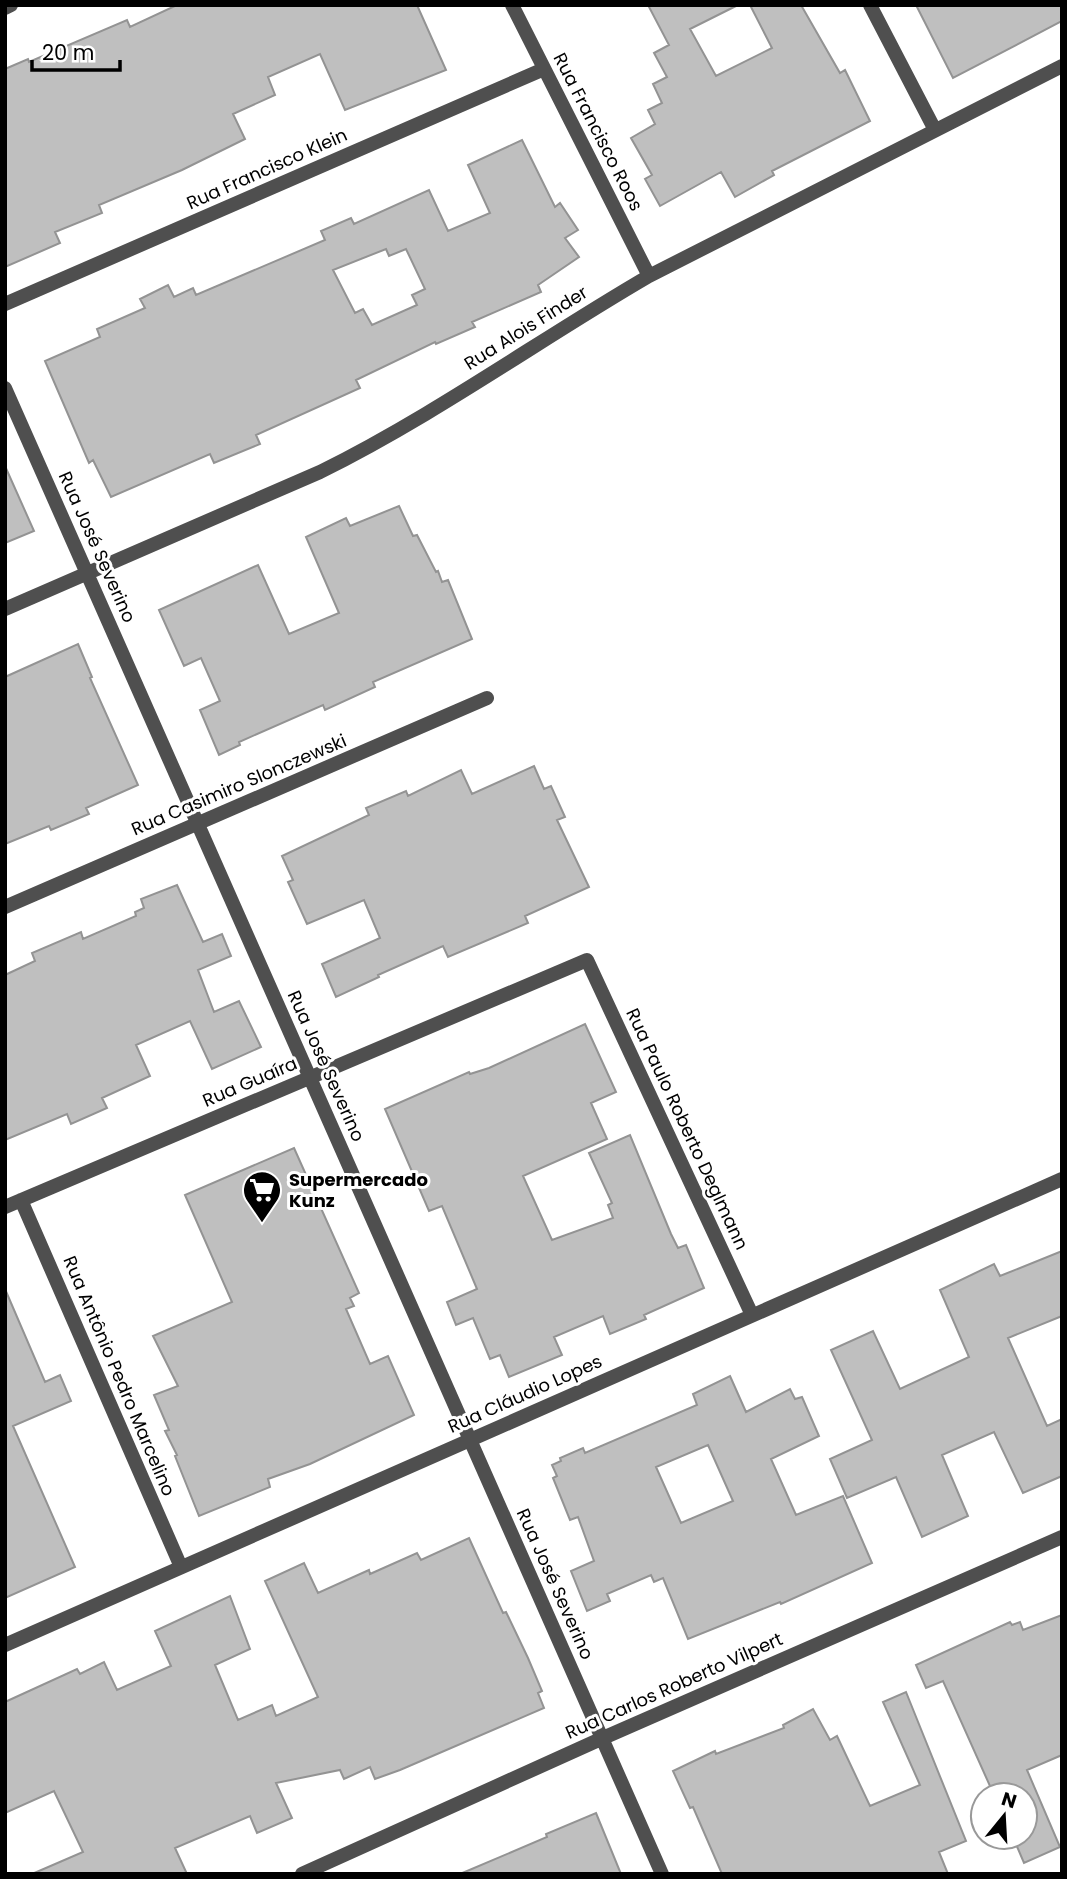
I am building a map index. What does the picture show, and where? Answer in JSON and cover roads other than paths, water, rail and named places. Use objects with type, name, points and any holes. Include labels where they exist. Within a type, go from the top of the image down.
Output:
[{"type":"street","points":[[5,8],[11,5]]},
{"type":"street","name":"Rua Francisco Roos","points":[[512,5],[649,276]]},
{"type":"street","points":[[870,5],[935,130]]},
{"type":"street","name":"Rua Alois Finder","points":[[5,609],[320,472],[370,447],[649,276],[1062,66]]},
{"type":"street","name":"Rua Francisco Klein","points":[[5,304],[544,69]]},
{"type":"street","name":"Rua José Severino","points":[[5,388],[662,1874]]},
{"type":"street","name":"Rua Casimiro Slonczewski","points":[[5,907],[487,698]]},
{"type":"street","name":"Rua Guaíra","points":[[5,1207],[587,960]]},
{"type":"street","name":"Rua Paulo Roberto Deglmann","points":[[587,960],[752,1314]]},
{"type":"street","name":"Rua Cláudio Lopes","points":[[5,1645],[1062,1179]]},
{"type":"street","name":"Rua Antônio Pedro Marcelino","points":[[21,1200],[181,1567]]},
{"type":"street","name":"Rua Carlos Roberto Vilpert","points":[[302,1874],[603,1738],[1062,1537]]},
{"type":"place","name":"Supermercado Kunz","points":[[262,1224]]}]
